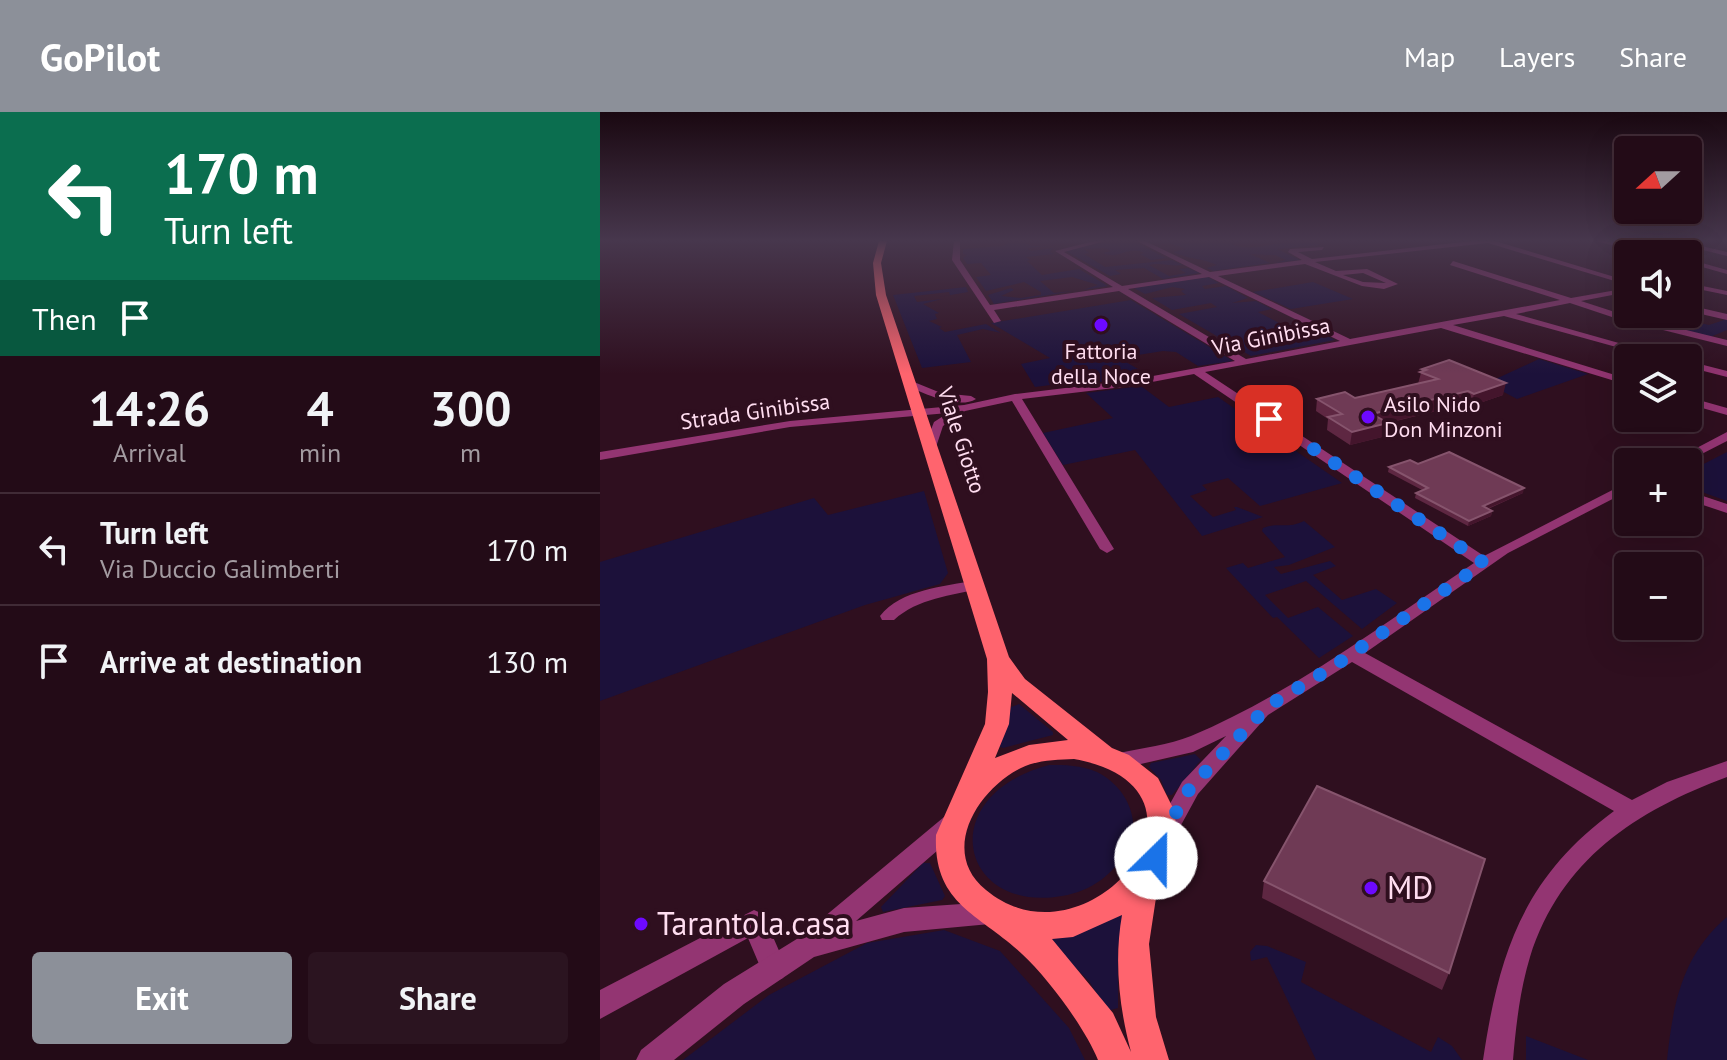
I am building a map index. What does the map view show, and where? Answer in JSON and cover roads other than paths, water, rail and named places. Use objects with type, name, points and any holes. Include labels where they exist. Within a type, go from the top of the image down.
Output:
[{"type":"main road","name":"Viale Giotto","points":[[880,285],[998,659],[1000,692],[997,724],[957,814],[949,844],[952,869],[969,897],[1037,946],[1101,1025],[1116,1060]]},
{"type":"main road","name":"Viale Giotto","points":[[998,659],[1017,685],[1146,784],[1157,802],[1161,839]]},
{"type":"main road","points":[[957,814],[978,784],[1005,764],[1025,756],[1074,749],[1112,758]]},
{"type":"main road","points":[[999,917],[1049,926],[1090,918],[1117,904],[1144,878],[1156,858],[1161,839]]},
{"type":"main road","points":[[1144,878],[1133,944],[1139,1017],[1151,1060]]},
{"type":"street","points":[[973,285],[997,321]]},
{"type":"street","points":[[1115,285],[1243,361]]},
{"type":"street","points":[[988,308],[1138,285]]},
{"type":"street","points":[[1234,285],[1347,341]]},
{"type":"street","points":[[1520,285],[1727,343]]},
{"type":"street","points":[[1702,287],[1727,293]]},
{"type":"street","name":"Via Ginibissa","points":[[917,410],[942,403],[1131,383],[1498,312],[1614,293]]},
{"type":"street","points":[[1702,311],[1727,317]]},
{"type":"street","points":[[1498,312],[1616,344]]},
{"type":"street","points":[[1440,324],[1614,378]]},
{"type":"street","points":[[1702,368],[1727,374]]},
{"type":"street","points":[[1196,371],[1484,563]]},
{"type":"street","name":"Via Ginibissa","points":[[909,383],[939,396],[993,398]]},
{"type":"street","name":"Via Ginibissa","points":[[917,410],[964,408],[1015,397]]},
{"type":"street","points":[[1015,397],[1107,549]]},
{"type":"street","points":[[1702,404],[1727,412]]},
{"type":"street","name":"Via Ginibissa","points":[[930,447],[938,424],[964,408]]},
{"type":"street","name":"Strada Ginibissa","points":[[600,456],[790,424],[917,410]]},
{"type":"street","points":[[1702,449],[1727,436]]},
{"type":"street","points":[[1112,758],[1193,744],[1268,706],[1352,654],[1484,563],[1614,493]]},
{"type":"street","points":[[1702,500],[1727,509]]},
{"type":"street","points":[[888,616],[895,608],[908,603],[976,585]]},
{"type":"street","points":[[1352,654],[1629,809]]},
{"type":"street","points":[[1161,839],[1190,788],[1268,706]]},
{"type":"street","points":[[1498,1060],[1504,1002],[1533,915],[1559,875],[1610,823],[1629,809],[1702,776],[1727,769]]},
{"type":"street","points":[[651,1060],[734,994],[809,946],[957,814]]},
{"type":"street","points":[[809,946],[904,920],[999,917]]},
{"type":"street","points":[[600,1005],[754,922],[774,969]]},
{"type":"place","name":"Fattoria della Noce","points":[[1101,325]]},
{"type":"place","name":"Asilo Nido Don Minzoni","points":[[1368,417]]},
{"type":"place","name":"MD","points":[[1371,888]]},
{"type":"place","name":"Tarantola.casa","points":[[641,924]]}]
